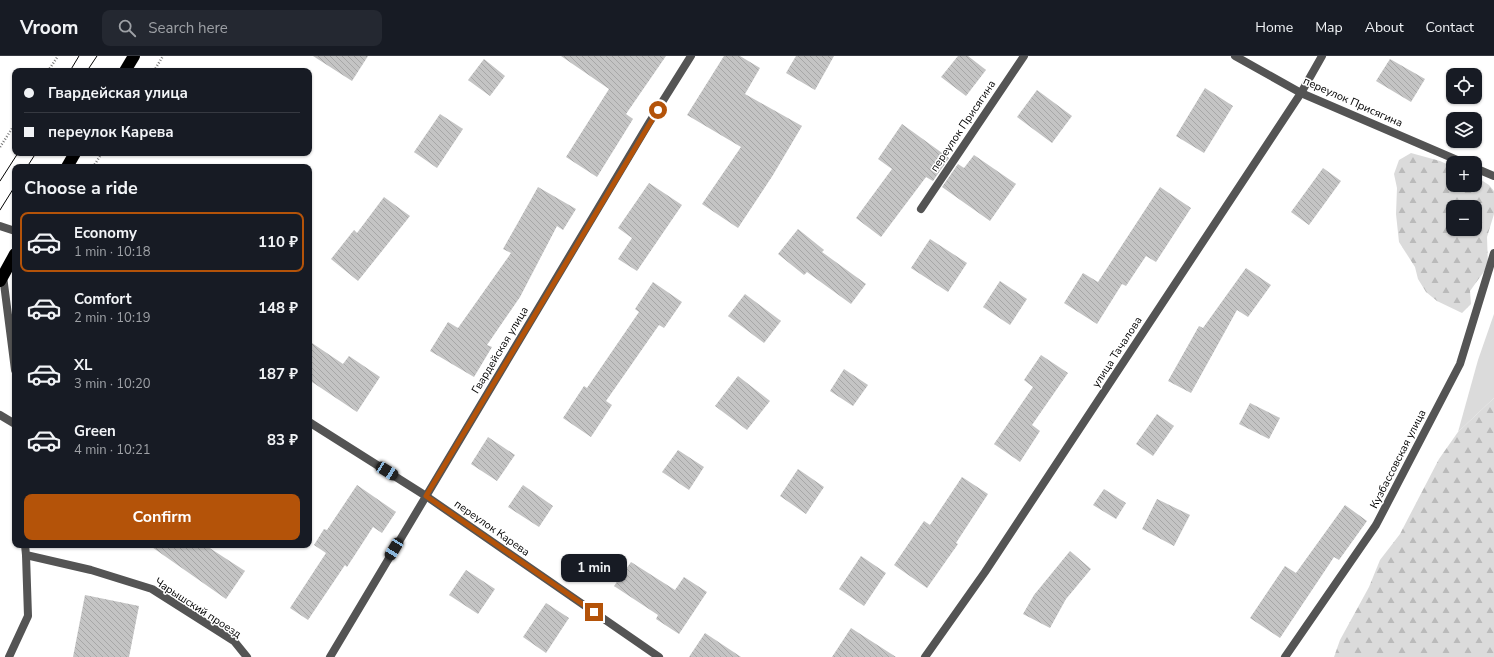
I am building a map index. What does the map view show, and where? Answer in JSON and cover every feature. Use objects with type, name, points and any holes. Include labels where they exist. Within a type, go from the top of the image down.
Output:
[{"type":"highway","points":[[127,68],[134,56]]},
{"type":"highway","points":[[2,278],[12,260]]},
{"type":"street","name":"Гвардейская улица","points":[[330,657],[691,56]]},
{"type":"street","name":"переулок Присягина","points":[[921,209],[1024,56]]},
{"type":"street","name":"переулок Присягина","points":[[1235,56],[1301,93],[1448,156]]},
{"type":"street","name":"улица Тачалова","points":[[925,657],[985,572],[1301,93],[1322,56]]},
{"type":"street","points":[[1482,171],[1494,176]]},
{"type":"street","points":[[0,226],[12,230]]},
{"type":"street","name":"Кузбассовская улица","points":[[1285,657],[1376,525],[1460,364],[1494,253]]},
{"type":"street","points":[[2,278],[12,349]]},
{"type":"street","points":[[0,415],[12,422]]},
{"type":"street","name":"переулок Карева","points":[[312,424],[426,496],[659,657]]},
{"type":"street","points":[[9,657],[28,616],[25,548]]},
{"type":"street","name":"Чарышский проезд","points":[[26,555],[91,570],[152,589],[234,641],[247,657]]},
{"type":"path","points":[[50,68],[58,56]]},
{"type":"path","points":[[156,68],[163,56]]},
{"type":"path","points":[[0,147],[12,129]]},
{"type":"green space","points":[[1411,153],[1446,164],[1446,192],[1482,192],[1482,180],[1489,185],[1494,191],[1494,214],[1487,237],[1488,266],[1470,291],[1471,304],[1462,313],[1437,301],[1426,292],[1418,279],[1415,267],[1399,242],[1396,214],[1397,188],[1394,174],[1399,160]]},
{"type":"green space","points":[[1494,314],[1494,398],[1458,432],[1478,360]]},
{"type":"green space","points":[[1494,398],[1494,657],[1334,657],[1340,640],[1369,587],[1380,560],[1400,534],[1439,459],[1458,432]]},
{"type":"building","points":[[313,56],[368,56],[352,81]]},
{"type":"building","points":[[561,56],[666,56],[626,114],[633,119],[597,177],[566,157],[609,89]]},
{"type":"building","points":[[724,56],[740,56],[760,68],[745,94],[802,126],[773,175],[738,228],[702,204],[741,147],[687,115]]},
{"type":"building","points":[[796,56],[834,56],[815,90],[786,73]]},
{"type":"building","points":[[958,56],[968,56],[986,70],[966,96],[941,77]]},
{"type":"building","points":[[484,59],[505,76],[490,96],[468,80]]},
{"type":"building","points":[[1390,59],[1425,79],[1411,102],[1376,81]]},
{"type":"building","points":[[1205,88],[1233,106],[1204,153],[1176,136]]},
{"type":"building","points":[[1037,90],[1072,116],[1052,143],[1017,117]]},
{"type":"building","points":[[440,114],[463,129],[437,168],[414,152]]},
{"type":"building","points":[[902,124],[949,158],[933,181],[926,177],[881,237],[856,218],[892,169],[878,159]]},
{"type":"building","points":[[974,155],[1016,184],[990,221],[942,187],[958,164],[964,168]]},
{"type":"building","points":[[1323,168],[1341,181],[1309,225],[1291,212]]},
{"type":"building","points":[[649,183],[682,205],[637,271],[618,259],[632,238],[618,228]]},
{"type":"building","points":[[538,187],[576,209],[563,230],[557,226],[520,297],[487,345],[492,347],[474,377],[430,351],[448,322],[458,328],[511,253],[503,249]]},
{"type":"building","points":[[1160,187],[1191,208],[1156,262],[1146,256],[1126,286],[1122,284],[1097,324],[1064,303],[1083,273],[1098,282]]},
{"type":"building","points":[[384,197],[410,216],[358,281],[331,259],[354,230],[357,233]]},
{"type":"building","points":[[798,229],[824,250],[822,252],[866,284],[851,304],[807,272],[804,275],[778,254]]},
{"type":"building","points":[[930,239],[967,263],[948,292],[911,268]]},
{"type":"building","points":[[1246,268],[1271,285],[1248,317],[1237,310],[1191,393],[1168,381],[1199,326],[1203,328]]},
{"type":"building","points":[[1000,281],[1027,299],[1010,325],[983,307]]},
{"type":"building","points":[[653,282],[682,302],[664,328],[659,325],[606,401],[612,405],[591,437],[563,418],[584,386],[587,388],[639,312],[635,309]]},
{"type":"building","points":[[745,294],[781,321],[764,343],[728,316]]},
{"type":"building","points":[[312,343],[343,364],[349,356],[380,377],[357,412],[312,382]]},
{"type":"building","points":[[1041,355],[1068,373],[1032,425],[1040,431],[1020,462],[994,444],[1033,387],[1024,380]]},
{"type":"building","points":[[844,369],[868,385],[853,406],[830,391]]},
{"type":"building","points":[[738,376],[770,401],[747,430],[715,406]]},
{"type":"building","points":[[1250,403],[1280,418],[1269,439],[1239,424]]},
{"type":"building","points":[[1157,414],[1174,426],[1153,456],[1136,444]]},
{"type":"building","points":[[488,437],[515,455],[497,481],[471,464]]},
{"type":"building","points":[[678,450],[704,467],[689,490],[662,472]]},
{"type":"building","points":[[798,469],[824,487],[806,514],[780,496]]},
{"type":"building","points":[[962,477],[988,494],[956,543],[958,544],[927,588],[894,565],[924,521],[930,525]]},
{"type":"building","points":[[357,485],[396,512],[382,533],[373,527],[347,567],[345,565],[308,620],[290,608],[326,553],[314,545],[324,529],[327,530]]},
{"type":"building","points":[[523,485],[553,506],[539,527],[508,507]]},
{"type":"building","points":[[1104,489],[1126,503],[1116,519],[1093,505]]},
{"type":"building","points":[[1157,499],[1190,515],[1174,546],[1142,529]]},
{"type":"building","points":[[1345,505],[1367,521],[1339,560],[1334,557],[1280,638],[1250,618],[1285,566],[1296,573]]},
{"type":"building","points":[[153,548],[210,548],[245,571],[226,599]]},
{"type":"building","points":[[1070,551],[1091,569],[1066,599],[1050,628],[1023,614],[1034,595]]},
{"type":"building","points":[[861,556],[886,573],[864,606],[839,589]]},
{"type":"building","points":[[631,562],[675,590],[684,577],[707,592],[679,634],[656,619],[658,615],[614,586]]},
{"type":"building","points":[[466,570],[495,589],[478,614],[449,595]]},
{"type":"building","points":[[85,595],[139,606],[129,657],[73,657]]},
{"type":"building","points":[[546,603],[569,618],[546,653],[523,637]]},
{"type":"building","points":[[851,628],[896,657],[832,657]]},
{"type":"building","points":[[705,633],[741,657],[689,657]]},
{"type":"tram line","points":[[72,68],[79,56]]},
{"type":"tram line","points":[[89,68],[97,56]]},
{"type":"tram line","points":[[0,181],[16,156]]},
{"type":"tram line","points":[[29,164],[34,156]]},
{"type":"tram line","points":[[0,210],[12,191]]},
{"type":"route","points":[[594,612],[426,496],[658,110]]}]
